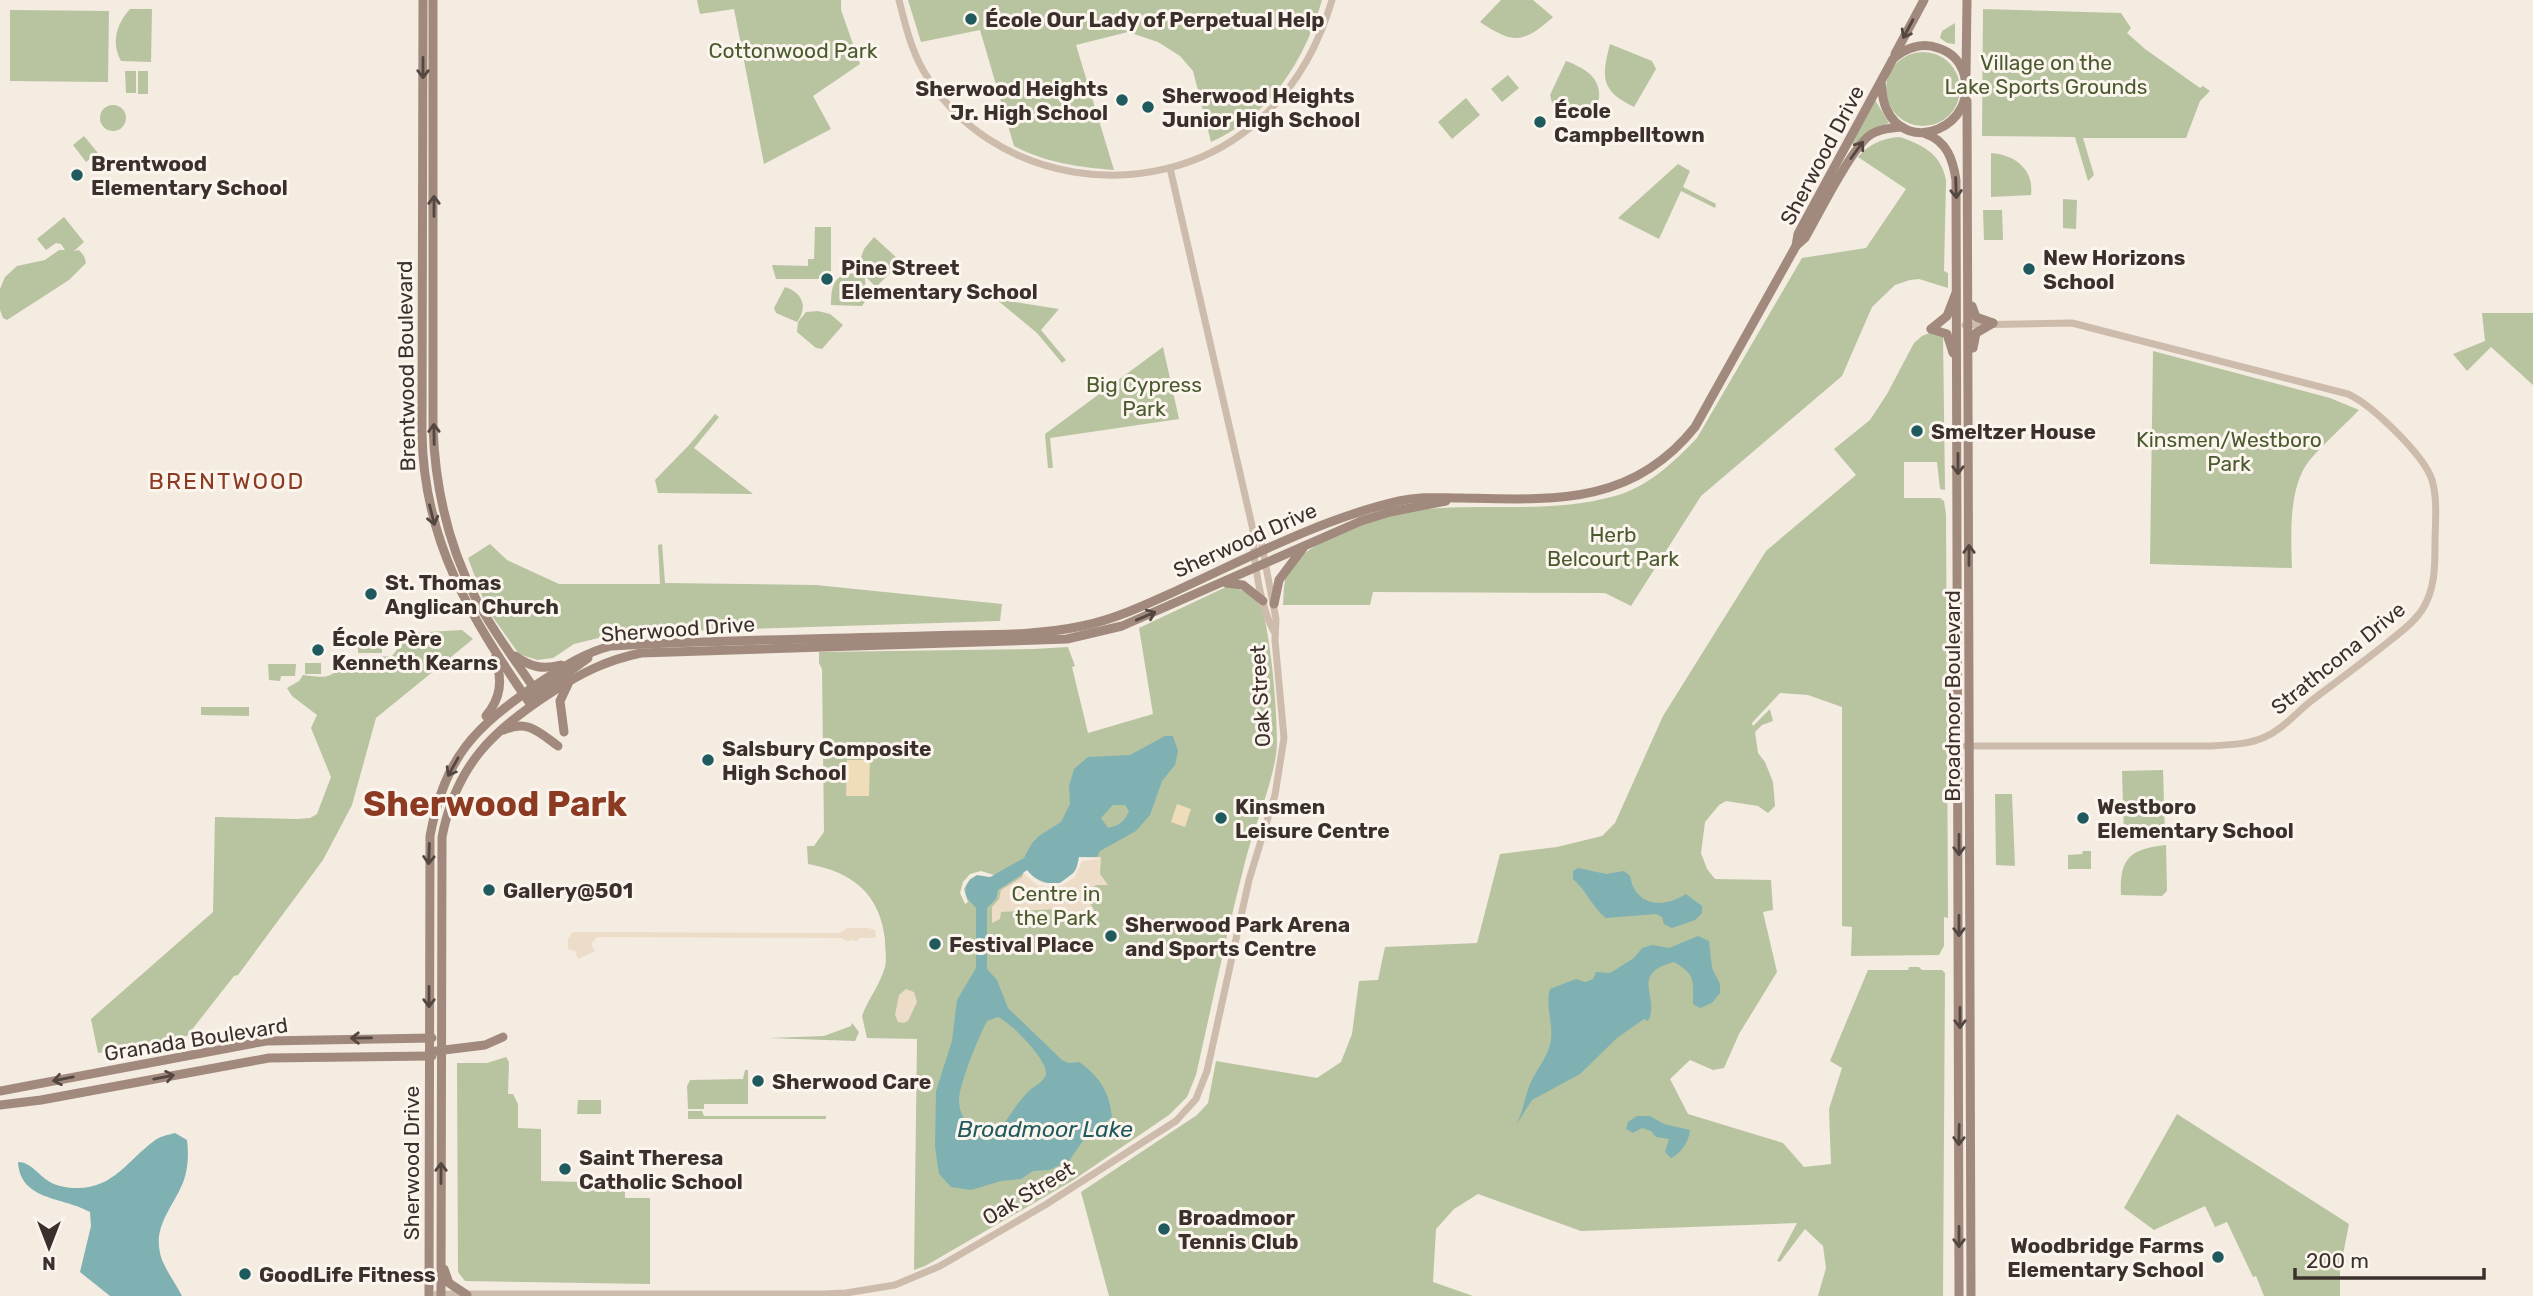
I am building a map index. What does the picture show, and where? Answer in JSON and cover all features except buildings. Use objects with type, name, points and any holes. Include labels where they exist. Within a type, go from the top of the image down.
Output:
[{"type":"main road","name":"Brentwood Boulevard","points":[[423,0],[422,420],[425,476],[442,551],[460,592],[531,705]]},
{"type":"main road","name":"Brentwood Boulevard","points":[[433,0],[434,457],[438,489],[454,548],[476,601],[538,693]]},
{"type":"main road","points":[[1924,0],[1881,81],[1886,111],[1902,127],[1924,133],[1938,130],[1951,122],[1961,110],[1966,96],[1967,0]]},
{"type":"main road","points":[[1893,59],[1911,47],[1939,48],[1958,61],[1966,83]]},
{"type":"main road","name":"Sherwood Drive","points":[[1796,246],[1798,234],[1881,81]]},
{"type":"main road","name":"Broadmoor Boulevard","points":[[1966,96],[1971,1296]]},
{"type":"main road","name":"Sherwood Drive","points":[[440,1295],[442,837],[445,821],[458,787],[475,758],[496,733],[531,705],[538,693],[569,663],[598,650],[636,645],[1066,629],[1100,622],[1141,607],[1325,523],[1362,510],[1431,496],[1552,497],[1598,492],[1626,483],[1660,462],[1684,441],[1695,427],[1796,246],[1805,238],[1864,141],[1881,130],[1902,127]]},
{"type":"main road","name":"Broadmoor Boulevard","points":[[1924,133],[1939,141],[1953,162],[1956,180],[1959,1296]]},
{"type":"main road","points":[[1968,282],[1972,293],[1973,313],[1993,323]]},
{"type":"main road","points":[[1957,292],[1947,316],[1931,328],[1947,334],[1957,372]]},
{"type":"main road","points":[[1968,395],[1973,376],[1974,339],[1977,332],[1993,323]]},
{"type":"main road","name":"Sherwood Drive","points":[[429,1295],[430,836],[442,788],[461,752],[488,720],[523,693],[538,693],[601,663],[641,653],[1066,639],[1122,626],[1361,521],[1458,498]]},
{"type":"main road","points":[[1274,604],[1279,580],[1306,545]]},
{"type":"main road","points":[[1218,584],[1243,585],[1263,601]]},
{"type":"main road","points":[[475,733],[496,702],[501,686],[500,672],[490,643]]},
{"type":"main road","points":[[538,693],[598,650]]},
{"type":"main road","points":[[509,652],[530,666],[538,668],[569,663]]},
{"type":"main road","points":[[564,732],[560,701],[563,691],[572,679]]},
{"type":"main road","points":[[496,733],[513,725],[522,725],[558,746]]},
{"type":"main road","name":"Granada Boulevard","points":[[0,1105],[41,1100],[269,1058],[429,1056],[485,1045],[503,1037]]},
{"type":"main road","name":"Granada Boulevard","points":[[0,1091],[266,1041],[441,1038]]},
{"type":"main road","points":[[440,1261],[449,1283],[467,1295]]},
{"type":"street","points":[[899,0],[923,70],[944,100],[974,130],[1003,149],[1047,167],[1089,175],[1141,173],[1170,168],[1231,141],[1275,104],[1295,81],[1317,44],[1332,0]]},
{"type":"street","name":"Oak Street","points":[[429,1295],[824,1294],[895,1284],[916,1278],[957,1257],[1045,1205],[1176,1121],[1196,1099],[1207,1072],[1249,880],[1275,795],[1283,738],[1274,604],[1258,553],[1261,541],[1253,530],[1170,168]]},
{"type":"street","name":"Strathcona Drive","points":[[1957,326],[2071,323],[2325,386],[2359,399],[2413,450],[2432,479],[2435,502],[2435,571],[2427,601],[2412,623],[2309,703],[2290,721],[2264,737],[2239,744],[2211,746],[1958,745]]},
{"type":"street","name":"Oak Street","points":[[1261,565],[1263,601],[1274,633]]},
{"type":"green space","name":"Cottonwood Park","points":[[697,0],[841,0],[841,10],[860,64],[813,96],[831,129],[764,164],[734,9],[700,14]]},
{"type":"green space","points":[[908,0],[1322,0],[1306,44],[1282,84],[1251,117],[1211,142],[1193,71],[1180,56],[1158,42],[1128,32],[1076,45],[1114,170],[1062,163],[1014,146],[980,30],[921,42]]},
{"type":"green space","points":[[1501,0],[1533,0],[1553,17],[1534,32],[1518,38],[1510,37],[1480,22]]},
{"type":"green space","points":[[130,9],[152,9],[151,62],[121,61],[118,54],[117,34],[121,21]]},
{"type":"green space","name":"Village on the Lake Sports Grounds","points":[[1983,9],[2121,13],[2131,28],[2127,33],[2145,49],[2200,88],[2203,86],[2210,91],[2200,101],[2186,138],[2083,138],[2094,175],[2088,181],[2075,137],[1982,136]]},
{"type":"green space","points":[[10,10],[109,11],[108,82],[10,81]]},
{"type":"green space","points":[[1955,23],[1955,44],[1947,43],[1940,38],[1942,31]]},
{"type":"green space","points":[[1610,44],[1652,61],[1656,69],[1634,107],[1615,95],[1606,82],[1605,66]]},
{"type":"green space","points":[[1923,52],[1937,55],[1949,63],[1957,75],[1960,89],[1957,103],[1949,115],[1937,123],[1923,126],[1909,123],[1897,115],[1889,103],[1886,89],[1889,75],[1897,63],[1909,55]]},
{"type":"green space","points":[[1566,61],[1585,70],[1596,82],[1599,98],[1592,118],[1552,103],[1550,95]]},
{"type":"green space","points":[[125,71],[136,71],[136,93],[126,93]]},
{"type":"green space","points":[[138,71],[148,71],[148,94],[138,94]]},
{"type":"green space","points":[[1508,75],[1519,88],[1502,102],[1491,89]]},
{"type":"green space","points":[[1466,98],[1480,115],[1452,139],[1438,122]]},
{"type":"green space","points":[[1875,100],[1889,123],[1870,131],[1855,145],[1851,143]]},
{"type":"green space","points":[[113,105],[122,109],[126,118],[122,127],[113,131],[104,127],[100,118],[104,109]]},
{"type":"green space","points":[[84,136],[98,153],[86,162],[73,145]]},
{"type":"green space","name":"Herb Belcourt Park","points":[[1900,137],[1930,152],[1944,171],[1944,271],[1948,273],[1948,288],[1919,279],[1910,280],[1895,285],[1872,307],[1842,376],[1701,496],[1631,606],[1605,593],[1373,592],[1370,605],[1283,605],[1286,577],[1296,561],[1322,542],[1364,523],[1425,509],[1550,506],[1593,501],[1627,492],[1660,473],[1697,438],[1802,258],[1866,248],[1906,189],[1858,157],[1877,143]]},
{"type":"green space","points":[[1991,153],[2008,157],[2022,165],[2030,178],[2031,195],[1991,197]]},
{"type":"green space","points":[[1678,164],[1690,171],[1683,187],[1716,204],[1715,208],[1681,191],[1659,239],[1618,218]]},
{"type":"green space","points":[[2063,199],[2077,200],[2076,229],[2063,228]]},
{"type":"green space","points":[[1983,210],[2002,210],[2003,240],[1984,240]]},
{"type":"green space","points":[[64,217],[84,242],[74,251],[79,250],[86,263],[69,280],[7,320],[3,318],[0,310],[0,289],[5,277],[17,266],[45,260],[59,250],[65,250],[61,244],[56,243],[46,250],[37,239]]},
{"type":"green space","points":[[815,227],[831,227],[831,279],[776,279],[772,265],[808,266],[808,259],[814,259]]},
{"type":"green space","points":[[874,237],[898,259],[898,265],[876,287],[865,276],[866,300],[862,306],[831,305],[832,289],[837,279],[847,274],[864,273],[859,263],[864,249]]},
{"type":"green space","points":[[785,287],[796,293],[802,301],[802,311],[797,322],[776,313],[774,308]]},
{"type":"green space","points":[[996,299],[1059,309],[1041,330],[1066,360],[1062,363],[1037,333]]},
{"type":"green space","points":[[806,312],[830,314],[843,325],[822,349],[816,348],[797,332],[798,322]]},
{"type":"green space","points":[[2482,313],[2533,313],[2533,385],[2491,347],[2467,371],[2453,354],[2485,341]]},
{"type":"green space","points":[[1932,332],[1943,334],[1945,490],[1940,489],[1937,462],[1904,462],[1904,498],[1940,498],[1944,501],[1946,515],[1948,918],[1944,917],[1944,946],[1939,955],[1851,956],[1852,927],[1842,926],[1842,707],[1808,695],[1780,693],[1752,723],[1753,726],[1770,709],[1773,721],[1762,725],[1755,732],[1758,753],[1773,782],[1775,806],[1768,813],[1758,806],[1726,801],[1719,805],[1705,822],[1701,853],[1707,869],[1715,879],[1771,880],[1773,910],[1763,912],[1777,972],[1739,1034],[1724,1068],[1713,1070],[1690,1060],[1670,1079],[1688,1114],[1783,1143],[1804,1167],[1831,1164],[1829,1109],[1842,1068],[1830,1061],[1868,970],[1908,970],[1909,967],[1919,967],[1922,970],[1942,970],[1945,973],[1943,1296],[1818,1296],[1826,1268],[1823,1246],[1805,1229],[1780,1262],[1777,1261],[1797,1223],[1581,1231],[1478,1194],[1454,1209],[1436,1229],[1433,1282],[1473,1296],[1109,1296],[1081,1192],[1197,1115],[1208,1103],[1216,1061],[1317,1078],[1341,1062],[1352,1034],[1359,981],[1378,980],[1385,947],[1477,943],[1500,854],[1557,847],[1602,836],[1615,823],[1663,716],[1766,551],[1856,475],[1834,449],[1870,420],[1914,343]]},
{"type":"green space","name":"Big Cypress Park","points":[[1163,347],[1179,419],[1050,438],[1053,468],[1048,468],[1045,434]]},
{"type":"green space","name":"Kinsmen/Westboro Park","points":[[2153,351],[2330,398],[2359,410],[2315,454],[2302,472],[2292,513],[2292,568],[2150,564]]},
{"type":"green space","points":[[715,414],[719,417],[694,448],[753,494],[658,493],[655,480]]},
{"type":"green space","points":[[490,544],[507,560],[559,584],[660,584],[658,545],[662,544],[665,583],[816,585],[1002,604],[1000,621],[619,633],[574,644],[553,658],[537,660],[519,654],[487,609],[468,558]]},
{"type":"green space","name":"Centre in the Park","points":[[1226,587],[1251,595],[1261,607],[1271,656],[1277,743],[1270,782],[1238,888],[1196,1075],[1187,1097],[1169,1115],[1072,1181],[914,1270],[917,1039],[867,1038],[862,1016],[886,964],[882,924],[870,898],[851,879],[808,864],[807,846],[814,846],[824,832],[822,669],[819,652],[1068,647],[1075,666],[1072,667],[1088,733],[1153,714],[1139,628]]},
{"type":"green space","points":[[462,630],[473,639],[376,718],[352,805],[323,860],[238,975],[234,976],[187,1036],[98,1053],[91,1019],[213,912],[215,817],[298,819],[317,814],[331,777],[311,728],[317,715],[292,696],[287,688],[299,681],[303,675],[323,677],[332,674],[345,659],[392,656],[410,633]]},
{"type":"green space","points":[[358,637],[382,638],[382,653],[358,653]]},
{"type":"green space","points":[[305,663],[321,663],[321,674],[305,674]]},
{"type":"green space","points":[[268,664],[296,664],[295,676],[281,676],[280,681],[269,680]]},
{"type":"green space","points":[[201,707],[249,707],[249,716],[201,715]]},
{"type":"green space","points":[[2163,770],[2165,836],[2124,837],[2122,771]]},
{"type":"green space","points":[[1995,794],[2012,794],[2015,866],[1996,865]]},
{"type":"green space","points":[[2166,845],[2167,891],[2162,896],[2121,895],[2122,872],[2130,857],[2144,849]]},
{"type":"green space","points":[[2083,851],[2091,851],[2091,869],[2068,869],[2068,855],[2082,854]]},
{"type":"green space","points":[[852,1023],[859,1032],[855,1041],[768,1038],[824,1036],[851,1026]]},
{"type":"green space","points":[[506,1057],[509,1062],[508,1094],[513,1094],[518,1104],[518,1128],[541,1129],[541,1181],[625,1183],[625,1198],[650,1198],[650,1284],[465,1281],[458,1272],[457,1063],[487,1063]]},
{"type":"green space","points":[[745,1070],[748,1070],[748,1104],[704,1104],[704,1109],[688,1109],[687,1086],[690,1080],[743,1079]]},
{"type":"green space","points":[[578,1100],[601,1100],[601,1114],[577,1114]]},
{"type":"green space","points":[[688,1111],[702,1111],[704,1116],[826,1116],[826,1119],[688,1119]]},
{"type":"green space","points":[[2177,1114],[2349,1224],[2340,1270],[2340,1296],[2264,1296],[2227,1222],[2215,1227],[2205,1206],[2154,1230],[2124,1208]]},
{"type":"sand","points":[[847,760],[870,760],[869,796],[846,796]]},
{"type":"sand","points":[[1177,804],[1191,809],[1185,827],[1171,822]]},
{"type":"shaded area","points":[[1079,857],[1101,857],[1100,874],[1108,885],[1096,885],[1089,891],[1087,899],[1094,909],[1094,914],[1081,914],[1081,923],[1074,923],[1073,917],[1059,917],[1058,909],[1001,912],[1000,919],[992,923],[992,907],[999,899],[1001,890],[1022,877],[1023,873]]},
{"type":"shaded area","points":[[847,928],[875,930],[876,938],[859,938],[849,942],[841,938],[597,937],[591,944],[595,951],[578,959],[575,951],[568,949],[568,939],[573,932],[840,933]]},
{"type":"shaded area","points":[[906,989],[914,992],[917,1002],[908,1021],[903,1023],[898,1022],[895,1015],[899,995]]},
{"type":"water","name":"Broadmoor Lake","points":[[1165,736],[1173,736],[1178,751],[1175,765],[1162,781],[1150,815],[1136,831],[1100,851],[1097,857],[1080,857],[1072,875],[1058,883],[1043,882],[1027,871],[998,890],[996,899],[987,908],[987,969],[997,980],[1008,1008],[1062,1060],[1068,1063],[1079,1062],[1093,1073],[1106,1092],[1112,1117],[1087,1135],[1069,1161],[1049,1170],[1033,1171],[1021,1179],[1001,1181],[971,1190],[951,1187],[939,1174],[935,1147],[936,1091],[952,1041],[957,1000],[976,968],[976,908],[965,896],[966,883],[977,875],[990,877],[1024,858],[1039,836],[1061,822],[1070,804],[1069,786],[1074,769],[1088,757],[1130,755]],"holes":[[[1113,805],[1125,805],[1129,811],[1121,822],[1108,828],[1101,818]],[[998,1017],[1035,1051],[1046,1074],[1043,1080],[1022,1098],[993,1135],[977,1135],[962,1115],[959,1106],[960,1093],[979,1037],[987,1021]]]},
{"type":"water","points":[[1578,868],[1606,874],[1624,871],[1644,899],[1659,903],[1668,902],[1686,894],[1702,906],[1702,913],[1695,920],[1672,928],[1664,924],[1662,917],[1656,914],[1606,918],[1573,879],[1573,871]]},
{"type":"water","points":[[1698,936],[1709,941],[1712,968],[1720,984],[1720,993],[1712,1003],[1700,1008],[1693,1004],[1692,979],[1674,962],[1660,967],[1652,973],[1649,980],[1651,1012],[1648,1021],[1644,1019],[1617,1038],[1580,1074],[1532,1100],[1516,1125],[1530,1084],[1550,1045],[1550,989],[1576,979],[1585,982],[1593,979],[1596,972],[1610,973],[1634,958],[1642,948],[1652,945],[1669,948]]},
{"type":"water","points":[[1637,1116],[1650,1116],[1664,1124],[1690,1130],[1684,1147],[1671,1158],[1665,1152],[1669,1139],[1656,1137],[1651,1131],[1642,1128],[1633,1133],[1626,1129],[1628,1122]]},
{"type":"water","points":[[175,1133],[187,1140],[187,1170],[161,1226],[159,1244],[163,1263],[182,1296],[110,1296],[80,1272],[91,1226],[90,1212],[35,1191],[26,1184],[18,1162],[27,1164],[56,1185],[89,1187],[110,1179],[156,1139]]},
{"type":"pier","points":[[1079,857],[1101,859],[1082,861],[1075,877],[1061,886],[1037,885],[1023,873],[1027,870],[1043,883],[1060,883],[1076,871]]},
{"type":"pier","points":[[981,871],[994,875],[977,875],[970,879],[964,889],[968,902],[965,904],[960,893],[963,882],[970,874]]},
{"type":"place","name":"École Our Lady of Perpetual Help","points":[[971,19]]},
{"type":"place","name":"Sherwood Heights Jr. High School","points":[[1122,100]]},
{"type":"place","name":"Sherwood Heights Junior High School","points":[[1148,107]]},
{"type":"place","name":"École Campbelltown","points":[[1540,122]]},
{"type":"place","name":"Brentwood Elementary School","points":[[77,175]]},
{"type":"place","name":"New Horizons School","points":[[2029,269]]},
{"type":"place","name":"Pine Street Elementary School","points":[[827,279]]},
{"type":"place","name":"Smeltzer House","points":[[1917,431]]},
{"type":"place","name":"St. Thomas Anglican Church","points":[[371,594]]},
{"type":"place","name":"École Père Kenneth Kearns","points":[[318,650]]},
{"type":"place","name":"Salsbury Composite High School","points":[[708,760]]},
{"type":"place","name":"Kinsmen Leisure Centre","points":[[1221,818]]},
{"type":"place","name":"Westboro Elementary School","points":[[2083,818]]},
{"type":"place","name":"Gallery@501","points":[[489,890]]},
{"type":"place","name":"Sherwood Park Arena and Sports Centre","points":[[1111,936]]},
{"type":"place","name":"Festival Place","points":[[935,944]]},
{"type":"place","name":"Sherwood Care","points":[[758,1081]]},
{"type":"place","name":"Saint Theresa Catholic School","points":[[565,1169]]},
{"type":"place","name":"Broadmoor Tennis Club","points":[[1164,1229]]},
{"type":"place","name":"Woodbridge Farms Elementary School","points":[[2218,1257]]},
{"type":"place","name":"GoodLife Fitness","points":[[245,1274]]},
{"type":"district","name":"BRENTWOOD","points":[[227,481]]},
{"type":"district","name":"Sherwood Park","points":[[495,804]]}]
